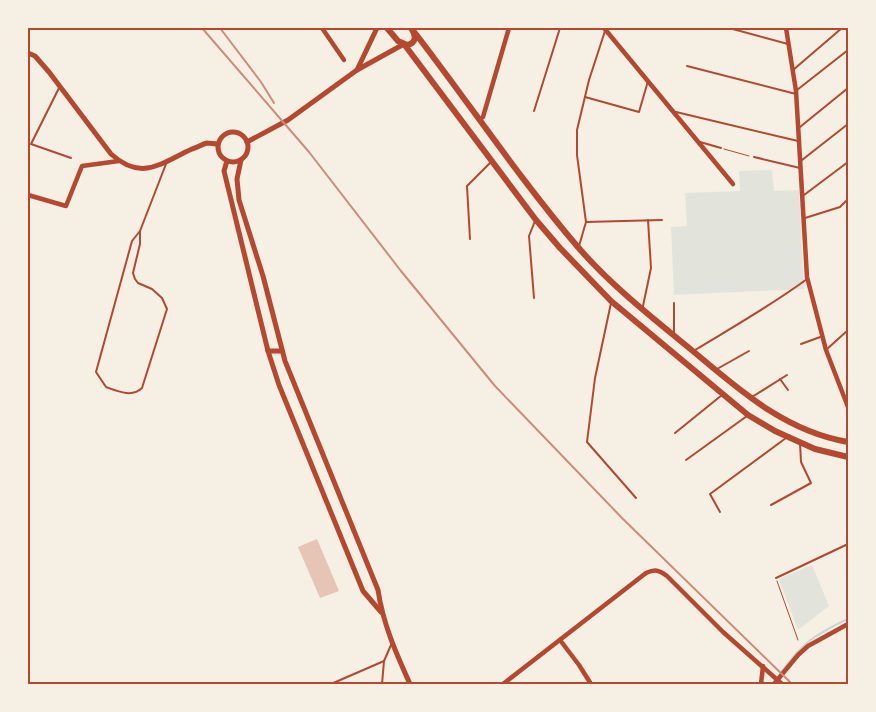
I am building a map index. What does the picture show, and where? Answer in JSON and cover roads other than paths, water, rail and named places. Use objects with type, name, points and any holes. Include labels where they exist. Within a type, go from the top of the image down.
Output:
[{"type":"main road","points":[[387,28],[398,41],[404,44],[536,220],[611,301],[748,414],[775,431],[815,450],[848,457]]},
{"type":"main road","points":[[404,44],[410,44],[414,41],[413,30]]},
{"type":"main road","points":[[413,30],[547,210],[579,248],[627,296],[750,398],[796,426],[827,439],[848,442]]},
{"type":"street","points":[[322,28],[344,60]]},
{"type":"street","points":[[357,70],[377,28]]},
{"type":"street","points":[[480,119],[484,117],[510,28]]},
{"type":"street","points":[[605,28],[733,184]]},
{"type":"street","points":[[786,28],[796,92],[807,279],[826,350],[848,407]]},
{"type":"street","points":[[247,142],[288,120],[357,70],[404,44]]},
{"type":"street","points":[[28,53],[35,56],[111,154],[119,161],[138,169],[153,168],[207,143],[218,144]]},
{"type":"street","points":[[241,160],[227,161],[220,155],[218,144],[223,136],[232,132],[242,135],[247,142],[247,153],[241,160],[238,179],[239,200],[263,276],[282,350],[293,383],[378,590],[381,613],[410,684]]},
{"type":"street","points":[[28,195],[66,206],[82,166],[119,161]]},
{"type":"street","points":[[227,161],[224,170],[268,351],[279,385],[363,591],[381,613]]},
{"type":"street","points":[[238,227],[246,224]]},
{"type":"street","points":[[268,351],[282,350]]},
{"type":"street","points":[[503,684],[646,572],[660,570],[723,632],[782,684]]},
{"type":"street","points":[[774,684],[808,646],[848,624]]},
{"type":"street","points":[[560,640],[591,684]]},
{"type":"street","points":[[760,684],[763,666]]},
{"type":"lane","points":[[534,112],[560,28]]},
{"type":"lane","points":[[579,248],[586,222],[577,155],[577,130],[605,28]]},
{"type":"lane","points":[[729,28],[790,44]]},
{"type":"lane","points":[[793,70],[842,28]]},
{"type":"lane","points":[[687,66],[796,92],[848,50]]},
{"type":"lane","points":[[585,97],[638,112],[648,81]]},
{"type":"lane","points":[[60,86],[31,144],[70,158]]},
{"type":"lane","points":[[798,128],[848,88]]},
{"type":"lane","points":[[674,111],[799,142]]},
{"type":"lane","points":[[800,162],[848,124]]},
{"type":"lane","points":[[698,141],[721,148]]},
{"type":"lane","points":[[754,157],[801,168]]},
{"type":"lane","points":[[470,239],[468,186],[492,161]]},
{"type":"lane","points":[[140,231],[140,244],[133,273],[135,279],[138,283],[152,289],[162,298],[167,309],[142,388],[138,392],[131,393],[106,387],[96,372],[132,241],[140,231],[167,162]]},
{"type":"lane","points":[[802,196],[848,162]]},
{"type":"lane","points":[[803,218],[840,207],[848,199]]},
{"type":"lane","points":[[534,298],[529,236],[536,220]]},
{"type":"lane","points":[[642,308],[651,268],[648,220]]},
{"type":"lane","points":[[586,222],[662,220]]},
{"type":"lane","points":[[693,352],[756,311],[780,299],[807,279]]},
{"type":"lane","points":[[611,301],[595,378],[587,442],[636,498]]},
{"type":"lane","points":[[674,303],[674,335]]},
{"type":"lane","points":[[826,350],[848,330]]},
{"type":"lane","points":[[801,344],[823,336]]},
{"type":"lane","points":[[715,370],[749,352]]},
{"type":"lane","points":[[750,398],[787,375]]},
{"type":"lane","points":[[780,380],[788,390]]},
{"type":"lane","points":[[675,433],[722,394]]},
{"type":"lane","points":[[686,460],[748,414]]},
{"type":"lane","points":[[720,512],[710,494],[788,437]]},
{"type":"lane","points":[[771,504],[811,483],[801,462],[800,442]]},
{"type":"lane","points":[[776,578],[848,544]]},
{"type":"lane","points":[[382,684],[384,661],[392,642]]},
{"type":"lane","points":[[331,684],[384,661]]},
{"type":"lane","points":[[586,684],[588,679]]},
{"type":"waterway","points":[[780,674],[809,641],[848,619]]},
{"type":"railway","points":[[202,28],[309,152],[401,271],[495,386],[622,518],[792,684]]},
{"type":"railway","points":[[220,28],[261,82],[274,103]]}]
